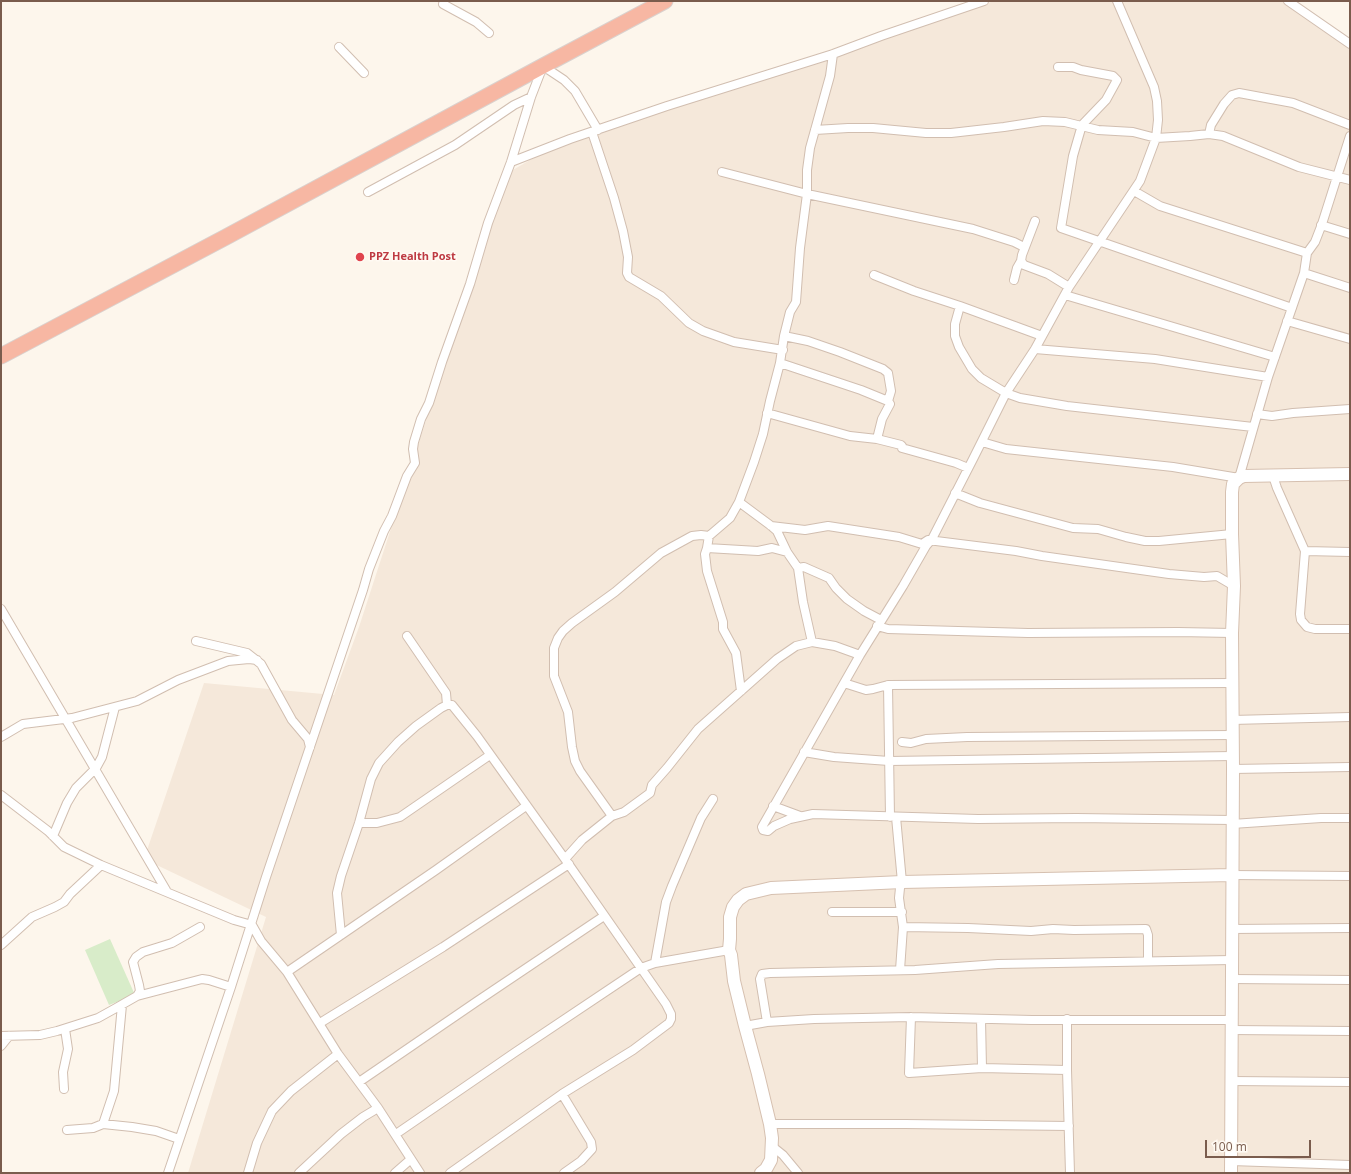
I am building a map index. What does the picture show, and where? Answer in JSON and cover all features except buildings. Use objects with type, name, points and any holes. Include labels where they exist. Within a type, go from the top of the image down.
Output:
[{"type":"highway","points":[[1,356],[665,1]]},
{"type":"street","points":[[511,162],[570,139],[595,132],[667,106],[833,54],[880,36],[984,1]]},
{"type":"street","points":[[1117,1],[1156,94],[1158,120],[1156,138],[1140,181],[1069,287],[1035,349],[1006,393],[930,540],[860,655],[762,825],[762,830],[766,831],[790,819],[812,814],[978,819],[1076,818],[1232,822],[1350,818]]},
{"type":"street","points":[[1288,1],[1350,44]]},
{"type":"street","points":[[443,4],[476,22],[489,33]]},
{"type":"street","points":[[339,47],[364,73]]},
{"type":"street","points":[[741,691],[736,653],[723,629],[723,622],[707,571],[705,554],[708,548],[709,536],[730,518],[739,502],[756,456],[780,363],[784,336],[790,312],[796,302],[810,148],[830,76],[833,54]]},
{"type":"street","points":[[168,1173],[252,925],[266,877],[356,612],[369,569],[384,531],[392,516],[407,476],[415,463],[413,449],[421,419],[429,403],[470,284],[488,223],[511,162],[542,66],[564,80],[575,91],[595,132],[623,231],[628,258],[627,273],[629,277],[661,296],[685,320],[703,331],[734,342],[783,350]]},
{"type":"street","points":[[1058,67],[1073,67],[1113,76],[1117,80],[1106,100],[1082,125],[1073,156],[1061,228],[1292,308]]},
{"type":"street","points":[[1209,134],[1211,125],[1224,104],[1232,95],[1240,92],[1293,103],[1350,125]]},
{"type":"street","points":[[368,192],[455,145],[514,105],[531,97]]},
{"type":"street","points":[[816,130],[873,128],[926,133],[951,133],[1004,127],[1043,120],[1082,125],[1098,130],[1132,132],[1156,138],[1209,134],[1223,136],[1299,166],[1350,180]]},
{"type":"street","points":[[1239,478],[1268,377],[1304,273],[1307,253],[1315,242],[1338,177],[1350,136]]},
{"type":"street","points":[[722,172],[807,194],[973,229],[1014,242],[1024,247]]},
{"type":"street","points":[[1134,191],[1160,206],[1307,253]]},
{"type":"street","points":[[1014,280],[1024,247],[1035,222]]},
{"type":"street","points":[[1321,224],[1350,234]]},
{"type":"street","points":[[1021,261],[1024,265],[1048,274],[1069,287]]},
{"type":"street","points":[[1304,273],[1350,288]]},
{"type":"street","points":[[874,275],[914,291],[1042,336]]},
{"type":"street","points":[[1065,295],[1275,357]]},
{"type":"street","points":[[960,306],[955,324],[955,336],[959,347],[972,369],[981,378],[1006,393],[1020,398],[1067,406],[1253,427]]},
{"type":"street","points":[[1287,321],[1350,340]]},
{"type":"street","points":[[784,336],[808,340],[883,369],[888,373],[891,390],[888,402],[890,404],[882,419],[877,440]]},
{"type":"street","points":[[1035,349],[1155,359],[1268,377]]},
{"type":"street","points":[[780,363],[861,390],[888,402]]},
{"type":"street","points":[[1257,414],[1272,416],[1350,409]]},
{"type":"street","points":[[767,413],[850,436],[901,445],[902,448],[956,463],[968,468]]},
{"type":"street","points":[[982,442],[1006,449],[1174,468],[1239,478]]},
{"type":"street","points":[[1231,1173],[1233,769],[1232,633],[1234,586],[1232,534],[1233,484],[1239,478],[1244,476],[1350,474]]},
{"type":"street","points":[[1273,476],[1305,551],[1300,614],[1301,620],[1307,627],[1314,629],[1350,629]]},
{"type":"street","points":[[955,494],[980,504],[1073,528],[1098,529],[1145,541],[1232,534]]},
{"type":"street","points":[[739,502],[777,531],[787,552],[798,568],[803,602],[812,642]]},
{"type":"street","points":[[771,526],[805,530],[828,526],[899,537],[922,544],[930,540],[1016,551],[1169,574],[1204,577],[1217,576],[1234,586]]},
{"type":"street","points":[[612,816],[580,771],[575,761],[568,712],[554,676],[554,648],[563,631],[615,592],[656,556],[692,536],[709,536]]},
{"type":"street","points":[[708,548],[758,551],[772,548],[787,552]]},
{"type":"street","points":[[1305,551],[1350,552]]},
{"type":"street","points":[[798,568],[804,567],[829,578],[847,599],[888,629],[1020,633],[1232,633]]},
{"type":"street","points":[[1,608],[166,890]]},
{"type":"street","points":[[407,636],[446,693],[448,705]]},
{"type":"street","points":[[196,641],[247,653],[257,660],[261,664],[292,720],[308,739],[310,747]]},
{"type":"street","points":[[320,1024],[443,946],[567,861],[582,840],[612,816],[624,812],[634,806],[650,793],[652,785],[698,729],[777,659],[796,646],[812,642],[835,646],[860,655]]},
{"type":"street","points":[[1,737],[23,724],[65,719],[137,701],[178,680],[228,661],[249,659],[257,660]]},
{"type":"street","points":[[844,683],[866,690],[888,686],[1232,683]]},
{"type":"street","points":[[888,686],[889,761],[893,817],[902,882],[899,898],[903,927],[900,970]]},
{"type":"street","points":[[341,935],[337,893],[371,779],[379,763],[398,742],[416,726],[441,708],[452,705],[567,861],[666,1004],[671,1014],[669,1023],[632,1050],[562,1094],[450,1173]]},
{"type":"street","points":[[53,836],[67,803],[76,788],[95,769],[102,757],[116,707]]},
{"type":"street","points":[[1232,720],[1350,717]]},
{"type":"street","points":[[902,742],[911,743],[926,739],[967,737],[1232,735]]},
{"type":"street","points":[[804,752],[834,757],[889,761],[1233,756]]},
{"type":"street","points":[[359,823],[377,823],[400,816],[490,755]]},
{"type":"street","points":[[1233,769],[1350,766]]},
{"type":"street","points":[[1,794],[53,836],[64,847],[234,920],[252,925],[261,941],[287,972],[338,1054],[396,1134],[420,1173]]},
{"type":"street","points":[[655,964],[666,902],[701,818],[713,799]]},
{"type":"street","points":[[287,972],[436,870],[526,806]]},
{"type":"street","points":[[773,806],[800,816]]},
{"type":"street","points":[[1,944],[32,917],[64,902],[70,894],[101,864]]},
{"type":"street","points":[[762,1173],[771,1160],[773,1147],[770,1124],[734,981],[731,955],[728,950],[730,939],[730,917],[733,907],[738,900],[746,894],[772,888],[902,882],[1232,875],[1350,876]]},
{"type":"street","points":[[832,912],[902,912]]},
{"type":"street","points":[[359,1082],[469,1006],[604,916]]},
{"type":"street","points":[[136,996],[140,991],[133,962],[136,956],[143,952],[172,943],[200,927]]},
{"type":"street","points":[[903,927],[1031,931],[1053,929],[1146,929],[1148,935],[1148,961]]},
{"type":"street","points":[[1232,929],[1350,928]]},
{"type":"street","points":[[396,1134],[641,968],[728,950]]},
{"type":"street","points":[[767,1022],[760,979],[762,974],[780,972],[900,970],[998,964],[1232,960]]},
{"type":"street","points":[[1,1046],[5,1036],[40,1035],[65,1029],[98,1018],[136,996],[202,979],[231,987]]},
{"type":"street","points":[[1232,979],[1350,980]]},
{"type":"street","points":[[103,1124],[114,1091],[122,1005]]},
{"type":"street","points":[[745,1026],[767,1022],[814,1019],[911,1017],[1231,1025],[1350,1031]]},
{"type":"street","points":[[911,1017],[910,1073],[982,1068],[1067,1070]]},
{"type":"street","points":[[981,1018],[982,1068]]},
{"type":"street","points":[[1067,1020],[1070,1173]]},
{"type":"street","points":[[64,1089],[63,1072],[68,1049],[65,1029]]},
{"type":"street","points":[[248,1173],[257,1143],[272,1111],[291,1091],[338,1054]]},
{"type":"street","points":[[1231,1081],[1350,1082]]},
{"type":"street","points":[[562,1094],[591,1142],[592,1149],[581,1161],[564,1173]]},
{"type":"street","points":[[299,1173],[341,1134],[363,1117],[378,1108]]},
{"type":"street","points":[[67,1130],[93,1128],[103,1124],[156,1131],[180,1139]]},
{"type":"street","points":[[770,1124],[1069,1126]]},
{"type":"street","points":[[773,1147],[798,1173]]},
{"type":"street","points":[[395,1173],[411,1159]]},
{"type":"street","points":[[1231,1161],[1350,1165]]},
{"type":"shaded area","points":[[994,1],[1283,1],[1306,14],[1350,47],[1350,1173],[188,1173],[266,917],[144,859],[204,683],[334,695],[359,627],[506,174],[566,139]]},
{"type":"green space","points":[[110,939],[135,995],[109,1005],[85,950]]},
{"type":"place","name":"PPZ Health Post","points":[[360,257]]}]
